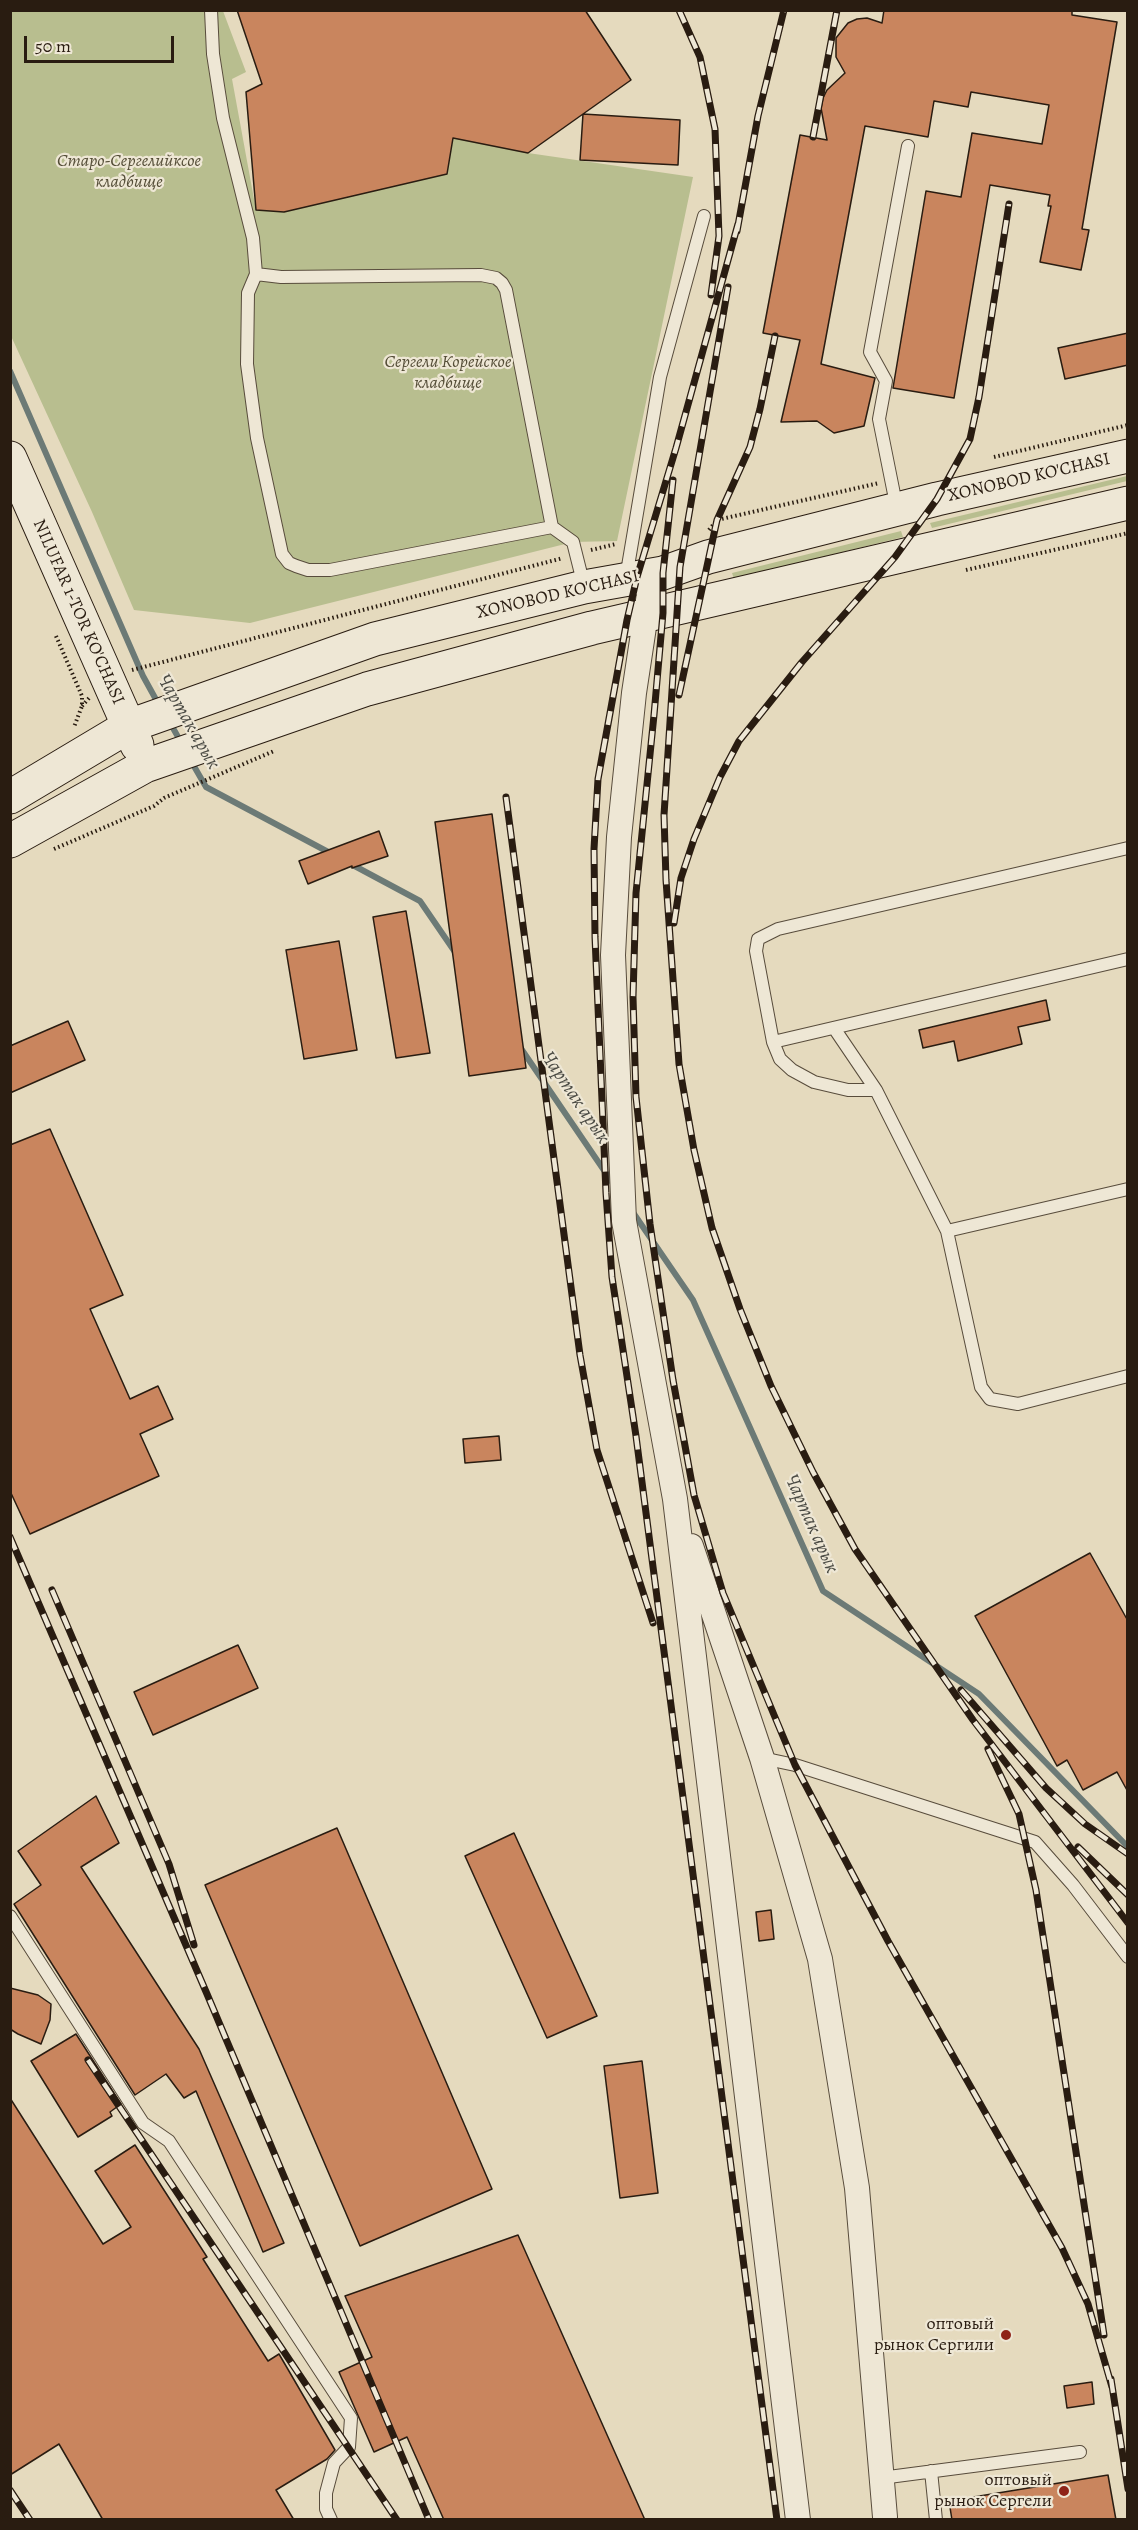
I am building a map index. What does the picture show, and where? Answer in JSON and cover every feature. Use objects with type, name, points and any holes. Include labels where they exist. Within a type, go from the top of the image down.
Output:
[{"type":"street","name":"XONOBOD KO'CHASI","points":[[10,797],[129,726],[375,639],[584,587],[663,573],[894,495],[1128,456]]},
{"type":"street","name":"NILUFAR 1-TOR KO'CHASI","points":[[10,458],[146,766]]},
{"type":"street","points":[[10,841],[146,766],[367,689],[592,628],[1128,504]]},
{"type":"street","points":[[639,577],[646,616],[634,693],[619,837],[613,956],[616,1074],[624,1221],[675,1498],[798,2520]]},
{"type":"street","points":[[675,1498],[762,1758],[820,1959],[857,2188],[885,2518]]},
{"type":"lane","points":[[211,10],[213,54],[223,118],[253,238],[256,274],[248,293],[247,364],[260,449],[282,554],[289,563],[308,570],[330,570],[552,527]]},
{"type":"lane","points":[[894,495],[879,419],[886,381],[870,352],[908,146]]},
{"type":"lane","points":[[639,577],[631,547],[660,377],[704,216]]},
{"type":"lane","points":[[256,274],[281,278],[481,275],[496,278],[506,290],[552,527],[573,542],[584,587]]},
{"type":"lane","points":[[876,1090],[848,1090],[814,1082],[780,1059],[773,1042],[756,951],[758,939],[767,933],[1128,848]]},
{"type":"lane","points":[[773,1042],[1128,959]]},
{"type":"lane","points":[[834,1028],[876,1090],[948,1231],[981,1387],[990,1400],[1018,1404],[1128,1376]]},
{"type":"lane","points":[[948,1231],[1128,1189]]},
{"type":"lane","points":[[762,1758],[795,1764],[1035,1842],[1074,1885],[1128,1957]]},
{"type":"lane","points":[[10,1916],[143,2123],[169,2141],[351,2418],[349,2447],[334,2463],[326,2493],[326,2508],[331,2520]]},
{"type":"lane","points":[[881,2478],[1080,2452]]},
{"type":"lane","points":[[931,2471],[936,2520]]},
{"type":"path","points":[[988,458],[1128,425]]},
{"type":"path","points":[[704,536],[717,520],[894,495]]},
{"type":"path","points":[[957,572],[1128,533]]},
{"type":"path","points":[[72,732],[82,706],[108,678],[147,665],[617,544],[631,547]]},
{"type":"path","points":[[56,636],[80,688],[82,706]]},
{"type":"path","points":[[48,851],[277,750]]},
{"type":"green space","points":[[10,11],[223,11],[246,72],[232,79],[256,210],[284,212],[447,174],[453,138],[528,153],[693,177],[617,541],[573,542],[250,623],[134,610],[92,512],[11,336]]},
{"type":"green space","points":[[1127,476],[1127,481],[932,528],[930,523]]},
{"type":"green space","points":[[901,531],[903,537],[734,579],[732,573]]},
{"type":"building","points":[[237,10],[585,10],[631,80],[528,153],[453,138],[447,174],[284,212],[256,210],[246,92],[262,84]]},
{"type":"building","points":[[884,10],[1072,10],[1072,15],[1117,22],[1082,229],[1089,230],[1081,270],[1040,262],[1051,206],[1048,206],[1050,195],[990,185],[954,398],[893,388],[926,191],[961,197],[972,133],[1042,144],[1049,105],[971,92],[968,107],[934,101],[928,137],[865,126],[821,364],[875,378],[864,426],[834,433],[817,421],[781,422],[800,340],[763,333],[800,135],[827,140],[821,108],[823,98],[827,90],[845,73],[836,57],[836,38],[848,23],[857,19],[867,18],[882,23]]},
{"type":"building","points":[[583,114],[680,120],[678,165],[580,160]]},
{"type":"building","points":[[1128,333],[1128,365],[1065,379],[1058,348]]},
{"type":"building","points":[[492,814],[526,1068],[469,1076],[435,822]]},
{"type":"building","points":[[379,831],[388,856],[352,868],[352,866],[308,884],[299,861]]},
{"type":"building","points":[[406,911],[430,1053],[396,1058],[373,917]]},
{"type":"building","points":[[339,941],[357,1050],[304,1059],[286,950]]},
{"type":"building","points":[[1046,1000],[1050,1020],[1018,1027],[1022,1044],[958,1061],[954,1041],[923,1048],[919,1030]]},
{"type":"building","points":[[68,1021],[85,1060],[10,1093],[10,1046]]},
{"type":"building","points":[[50,1129],[123,1295],[90,1309],[130,1399],[158,1386],[173,1419],[140,1434],[159,1476],[30,1534],[10,1491],[10,1145]]},
{"type":"building","points":[[499,1436],[501,1460],[465,1463],[463,1439]]},
{"type":"building","points":[[1090,1553],[1128,1621],[1128,1792],[1117,1772],[1083,1790],[1067,1760],[1057,1766],[975,1616]]},
{"type":"building","points":[[238,1645],[258,1688],[153,1735],[134,1692]]},
{"type":"building","points":[[96,1796],[119,1843],[81,1867],[199,2049],[284,2243],[263,2252],[196,2091],[184,2098],[166,2074],[135,2095],[14,1904],[41,1885],[18,1851]]},
{"type":"building","points":[[337,1828],[492,2189],[360,2246],[205,1885]]},
{"type":"building","points":[[514,1833],[597,2016],[547,2038],[465,1856]]},
{"type":"building","points":[[771,1910],[774,1939],[759,1941],[756,1912]]},
{"type":"building","points":[[10,1988],[38,1995],[51,2004],[50,2020],[41,2044],[10,2029]]},
{"type":"building","points":[[76,2034],[121,2104],[110,2112],[112,2116],[78,2137],[31,2061]]},
{"type":"building","points":[[642,2061],[658,2193],[620,2198],[604,2066]]},
{"type":"building","points":[[10,2098],[103,2244],[131,2227],[95,2171],[135,2145],[207,2257],[203,2259],[268,2361],[279,2354],[335,2450],[327,2459],[276,2490],[294,2520],[103,2520],[59,2444],[10,2475]]},
{"type":"building","points":[[518,2235],[645,2520],[444,2520],[407,2437],[374,2452],[339,2372],[372,2357],[345,2296]]},
{"type":"building","points":[[1092,2382],[1094,2404],[1067,2408],[1064,2386]]},
{"type":"building","name":"оптовый рынок Сергели","points":[[1108,2475],[1116,2520],[952,2520],[949,2501]]},
{"type":"waterway","name":"Чартак арык","points":[[10,371],[143,676],[159,705]]},
{"type":"waterway","name":"Чартак арык","points":[[169,721],[182,744]]},
{"type":"waterway","name":"Чартак арык","points":[[191,761],[206,787],[332,854]]},
{"type":"waterway","name":"Чартак арык","points":[[349,863],[420,901],[457,955]]},
{"type":"waterway","name":"Чартак арык","points":[[520,1047],[614,1185]]},
{"type":"waterway","name":"Чартак арык","points":[[632,1211],[693,1300],[823,1591],[979,1694],[1128,1847]]},
{"type":"railway","points":[[679,10],[700,57],[715,129],[719,236],[711,295]]},
{"type":"railway","points":[[737,231],[758,116],[784,10]]},
{"type":"railway","points":[[813,137],[837,10]]},
{"type":"railway","points":[[674,923],[681,878],[694,839],[720,777],[739,741],[802,662],[895,557],[937,499],[970,439],[979,397],[1009,204]]},
{"type":"railway","points":[[738,224],[676,448],[637,577],[627,620],[598,779],[594,849],[595,937],[612,1277],[636,1436],[777,2520]]},
{"type":"railway","points":[[728,287],[680,567],[664,815],[666,880],[679,1064],[694,1150],[712,1228],[740,1309],[771,1386],[813,1472],[855,1549],[973,1720],[1128,1923]]},
{"type":"railway","points":[[679,695],[717,520],[750,447],[775,336]]},
{"type":"railway","points":[[673,480],[663,573],[663,613],[654,715],[636,893],[633,997],[636,1097],[650,1224],[673,1380],[694,1495],[723,1593],[795,1765],[888,1941],[1062,2248],[1088,2304],[1112,2387]]},
{"type":"railway","points":[[506,797],[580,1355],[597,1450],[653,1623]]},
{"type":"railway","points":[[10,1537],[207,1994],[429,2520]]},
{"type":"railway","points":[[52,1590],[169,1864],[194,1945]]},
{"type":"railway","points":[[961,1690],[1046,1788],[1085,1824],[1128,1854]]},
{"type":"railway","points":[[988,1749],[1019,1814],[1036,1890],[1104,2335]]},
{"type":"railway","points":[[1078,1847],[1128,1895]]},
{"type":"railway","points":[[88,2060],[397,2520]]},
{"type":"railway","points":[[1111,2379],[1128,2489]]},
{"type":"railway","points":[[10,2490],[30,2520]]},
{"type":"place","name":"оптовый рынок Сергили","points":[[1006,2335]]},
{"type":"place","name":"оптовый рынок Сергели","points":[[1064,2491]]},
{"type":"park label","name":"Старо-Сергелийксое кладбище","points":[[129,172]]},
{"type":"park label","name":"Сергели Корейское кладбище","points":[[448,373]]}]
